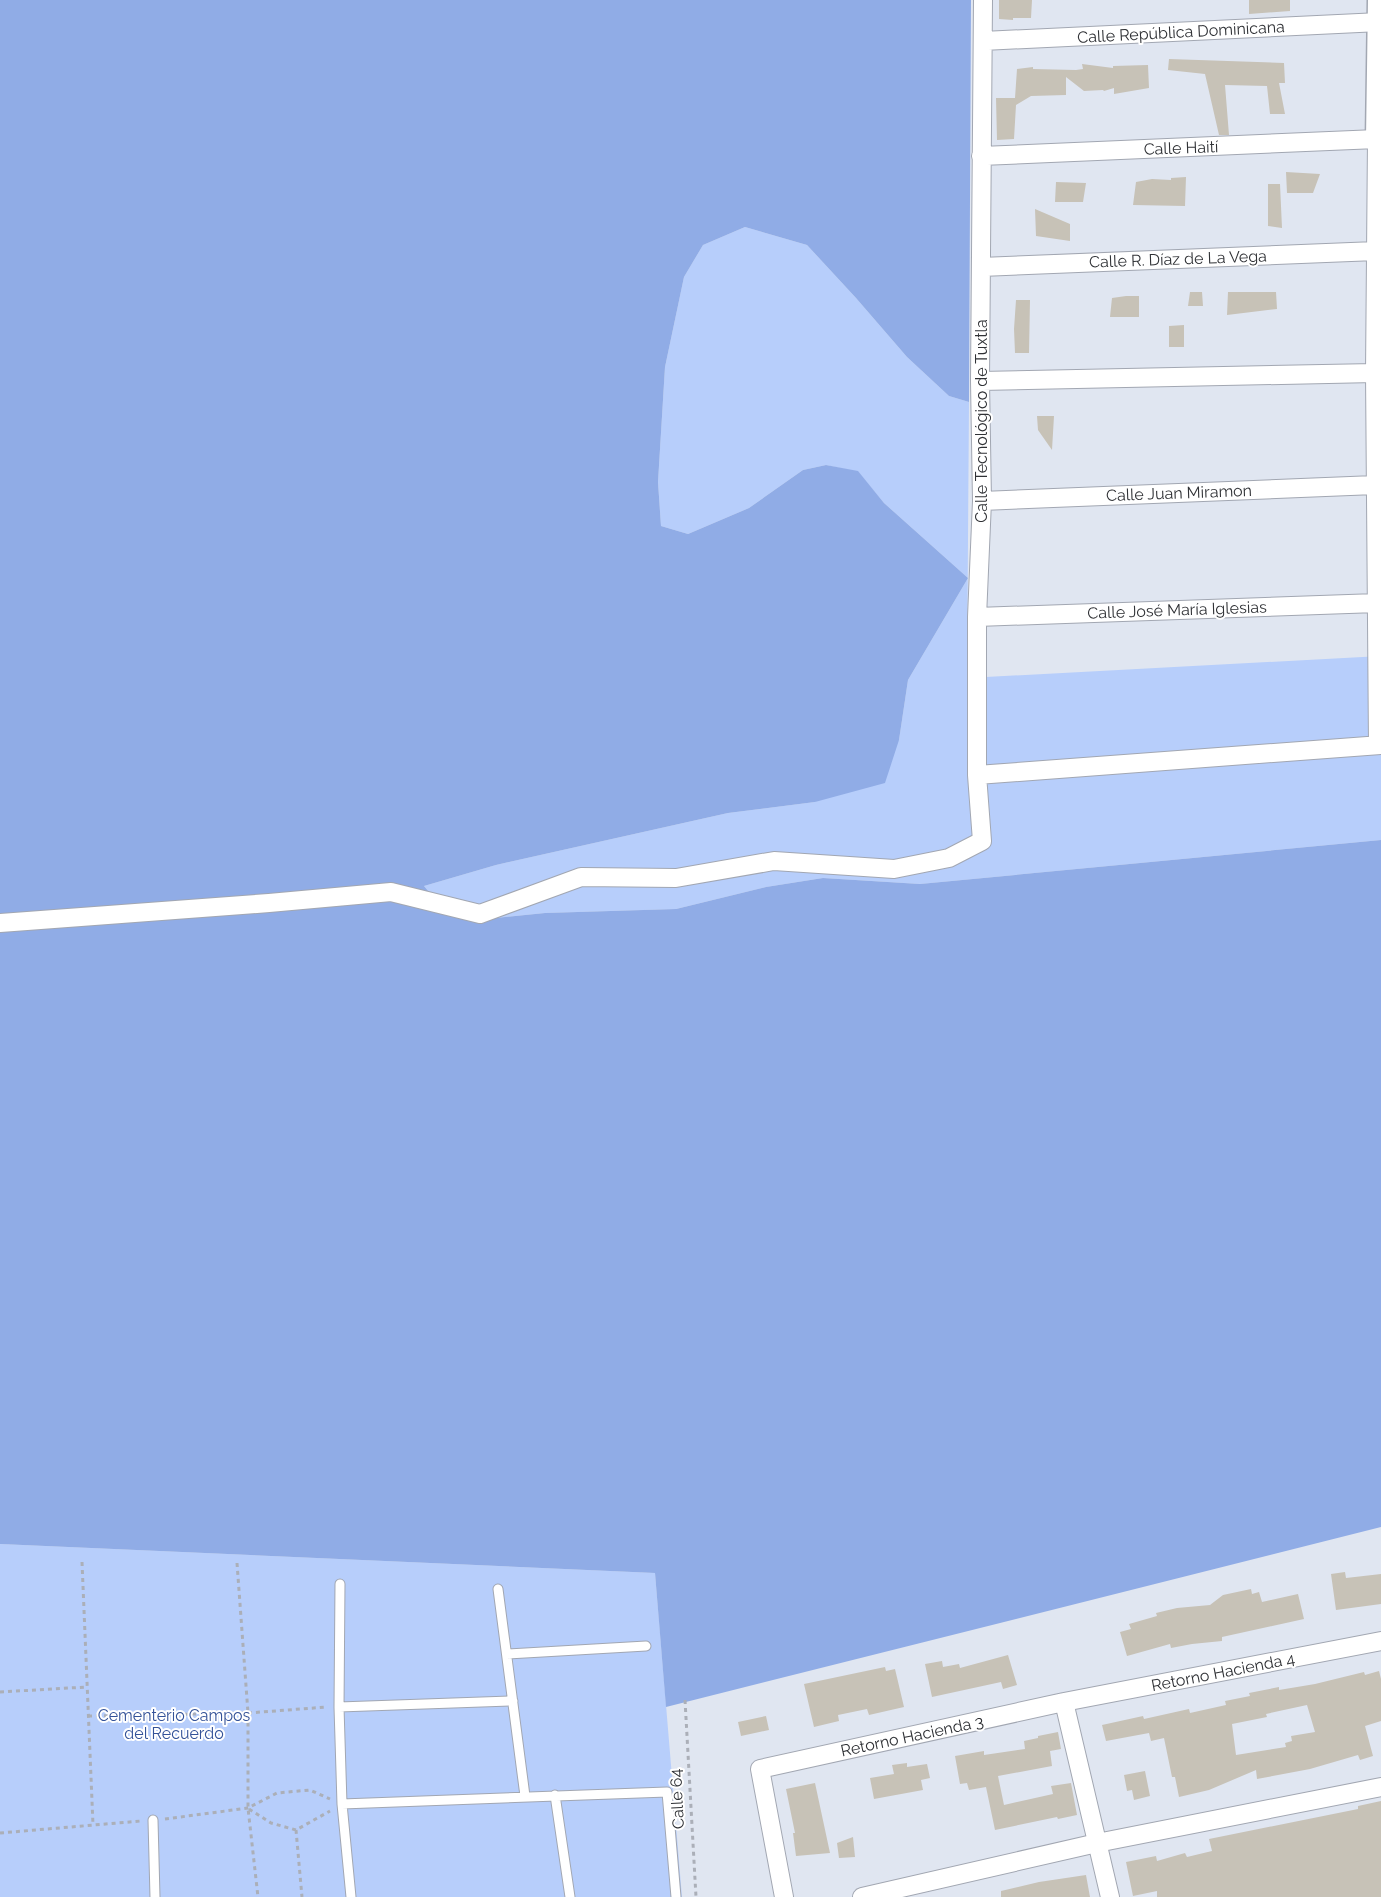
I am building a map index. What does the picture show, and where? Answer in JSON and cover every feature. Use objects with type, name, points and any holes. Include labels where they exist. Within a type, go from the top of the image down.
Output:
[{"type":"street","name":"Calle Tecnológico de Tuxtla","points":[[0,923],[269,904],[391,892],[480,914],[581,877],[676,878],[774,861],[894,869],[949,858],[982,841],[977,775],[977,617],[982,501],[980,381],[983,0]]},
{"type":"street","name":"Calle República Dominicana","points":[[983,41],[1380,11]]},
{"type":"street","points":[[977,775],[1380,745],[1376,603],[1374,373],[1380,11]]},
{"type":"street","name":"Calle Haití","points":[[981,156],[1379,139]]},
{"type":"street","name":"Calle R. Díaz de La Vega","points":[[981,267],[1376,250]]},
{"type":"street","points":[[980,381],[1374,373]]},
{"type":"street","name":"Calle Juan Miramon","points":[[982,501],[1375,485]]},
{"type":"street","name":"Calle José María Iglesias","points":[[977,617],[1376,603]]},
{"type":"street","name":"Retorno Hacienda 4","points":[[1064,1702],[1381,1641]]},
{"type":"street","points":[[1064,1702],[1110,1897]]},
{"type":"street","name":"Retorno Hacienda 3","points":[[784,1897],[760,1769],[1064,1702]]},
{"type":"street","points":[[862,1897],[1097,1843],[1381,1787]]},
{"type":"lane","points":[[340,1584],[339,1706],[342,1804],[351,1897]]},
{"type":"lane","points":[[498,1589],[525,1796]]},
{"type":"lane","points":[[507,1654],[646,1646]]},
{"type":"lane","points":[[339,1706],[513,1701]]},
{"type":"lane","points":[[342,1804],[667,1792],[676,1897]]},
{"type":"lane","points":[[555,1795],[570,1897]]},
{"type":"lane","points":[[153,1820],[155,1897]]},
{"type":"path","points":[[82,1562],[93,1825]]},
{"type":"path","points":[[237,1563],[248,1713],[248,1808],[258,1897]]},
{"type":"path","points":[[0,1692],[87,1687]]},
{"type":"path","name":"Calle 64","points":[[684,1700],[696,1897]]},
{"type":"path","points":[[88,1716],[248,1713],[339,1706]]},
{"type":"path","points":[[0,1833],[153,1820],[248,1808],[277,1793],[310,1790],[342,1804]]},
{"type":"path","points":[[248,1808],[271,1823],[296,1830],[342,1804]]},
{"type":"path","points":[[296,1830],[302,1897]]},
{"type":"green space","points":[[745,227],[807,245],[907,357],[949,396],[969,402],[968,578],[884,503],[858,472],[826,465],[803,470],[749,508],[688,534],[661,526],[658,482],[665,367],[684,277],[703,245]]},
{"type":"green space","points":[[968,578],[967,678],[1381,656],[1381,840],[920,884],[823,878],[766,887],[676,909],[545,913],[485,919],[439,904],[424,886],[496,865],[728,813],[815,802],[899,740],[908,680]]},
{"type":"green space","name":"Cementerio Campos del Recuerdo","points":[[0,1544],[655,1573],[682,1897],[0,1897]]},
{"type":"shaded area","points":[[0,0],[971,0],[969,402],[949,396],[907,357],[807,245],[745,227],[703,245],[684,277],[665,367],[658,482],[661,526],[688,534],[749,508],[803,470],[826,465],[858,471],[884,503],[968,578],[908,680],[899,740],[885,783],[815,802],[728,813],[496,865],[424,886],[439,904],[485,919],[545,913],[676,909],[766,887],[823,878],[920,884],[1381,840],[1381,1527],[666,1707],[655,1573],[0,1544]]},
{"type":"building","points":[[999,0],[1032,0],[1031,18],[999,19]]},
{"type":"building","points":[[1249,0],[1290,0],[1290,11],[1249,14]]},
{"type":"building","points":[[1169,59],[1284,63],[1285,83],[1279,83],[1285,114],[1270,114],[1267,86],[1225,85],[1229,135],[1219,135],[1205,74],[1168,70]]},
{"type":"building","points":[[1082,64],[1113,68],[1113,66],[1148,65],[1149,88],[1114,94],[1114,88],[1104,91],[1084,91],[1066,77],[1066,95],[1031,96],[1016,105],[1014,139],[997,140],[996,98],[1015,98],[1017,69],[1033,67],[1033,69],[1076,70],[1083,69]]},
{"type":"building","points":[[1286,172],[1320,174],[1313,193],[1287,193]]},
{"type":"building","points":[[1186,177],[1185,206],[1133,205],[1136,182]]},
{"type":"building","points":[[1056,182],[1086,183],[1083,202],[1055,202]]},
{"type":"building","points":[[1268,184],[1280,184],[1282,228],[1268,226]]},
{"type":"building","points":[[1035,209],[1070,224],[1070,241],[1036,236]]},
{"type":"building","points":[[1190,292],[1202,292],[1203,306],[1188,306]]},
{"type":"building","points":[[1228,292],[1276,292],[1277,309],[1227,315]]},
{"type":"building","points":[[1139,296],[1139,317],[1110,317],[1112,298]]},
{"type":"building","points":[[1016,300],[1030,300],[1029,353],[1015,353]]},
{"type":"building","points":[[1184,325],[1184,347],[1169,347],[1169,326]]},
{"type":"building","points":[[1037,416],[1054,416],[1052,450],[1038,430]]},
{"type":"building","points":[[1345,1572],[1346,1578],[1381,1574],[1381,1604],[1336,1610],[1331,1574]]},
{"type":"building","points":[[1251,1589],[1252,1594],[1259,1592],[1262,1602],[1298,1594],[1304,1619],[1222,1637],[1222,1641],[1171,1648],[1170,1644],[1127,1656],[1120,1632],[1131,1629],[1129,1624],[1157,1616],[1156,1613],[1177,1608],[1210,1605],[1223,1595]]},
{"type":"building","points":[[1008,1655],[1017,1685],[1003,1689],[1001,1682],[932,1697],[925,1664],[942,1661],[943,1667],[959,1664],[960,1668]]},
{"type":"building","points":[[885,1667],[886,1671],[895,1669],[904,1707],[869,1715],[867,1709],[838,1715],[839,1721],[814,1727],[804,1684]]},
{"type":"building","points":[[1379,1671],[1381,1679],[1381,1721],[1365,1726],[1373,1756],[1360,1760],[1358,1755],[1310,1769],[1257,1779],[1256,1770],[1209,1790],[1179,1797],[1175,1777],[1172,1777],[1164,1738],[1151,1741],[1149,1733],[1106,1741],[1102,1725],[1143,1716],[1144,1719],[1189,1709],[1190,1713],[1226,1705],[1225,1701],[1250,1696],[1249,1693],[1279,1687],[1279,1690],[1315,1684],[1364,1672],[1365,1675]],"holes":[[[1307,1705],[1315,1732],[1291,1736],[1292,1741],[1285,1743],[1286,1747],[1236,1755],[1232,1724],[1267,1717],[1266,1714]]]},
{"type":"building","points":[[766,1716],[769,1730],[741,1736],[738,1722]]},
{"type":"building","points":[[1058,1732],[1061,1749],[1050,1751],[1052,1766],[998,1776],[1004,1805],[1053,1794],[1051,1786],[1071,1783],[1077,1815],[1058,1819],[1057,1817],[995,1830],[986,1787],[969,1790],[967,1783],[960,1784],[955,1756],[984,1751],[984,1755],[1025,1749],[1024,1741]]},
{"type":"building","points":[[907,1763],[907,1767],[927,1764],[930,1778],[921,1780],[923,1790],[874,1799],[870,1778],[894,1774],[892,1765]]},
{"type":"building","points":[[1145,1771],[1150,1796],[1134,1800],[1132,1790],[1127,1791],[1124,1775]]},
{"type":"building","points":[[815,1783],[830,1853],[796,1856],[793,1833],[795,1833],[786,1789]]},
{"type":"building","points":[[1381,1801],[1381,1897],[1157,1897],[1157,1891],[1133,1896],[1126,1862],[1156,1856],[1157,1861],[1185,1853],[1187,1857],[1212,1851],[1209,1839],[1358,1809],[1358,1806]]},
{"type":"building","points":[[853,1837],[855,1857],[839,1858],[837,1843]]},
{"type":"building","points":[[1086,1875],[1090,1897],[1001,1897],[1001,1891],[1039,1882]]}]
